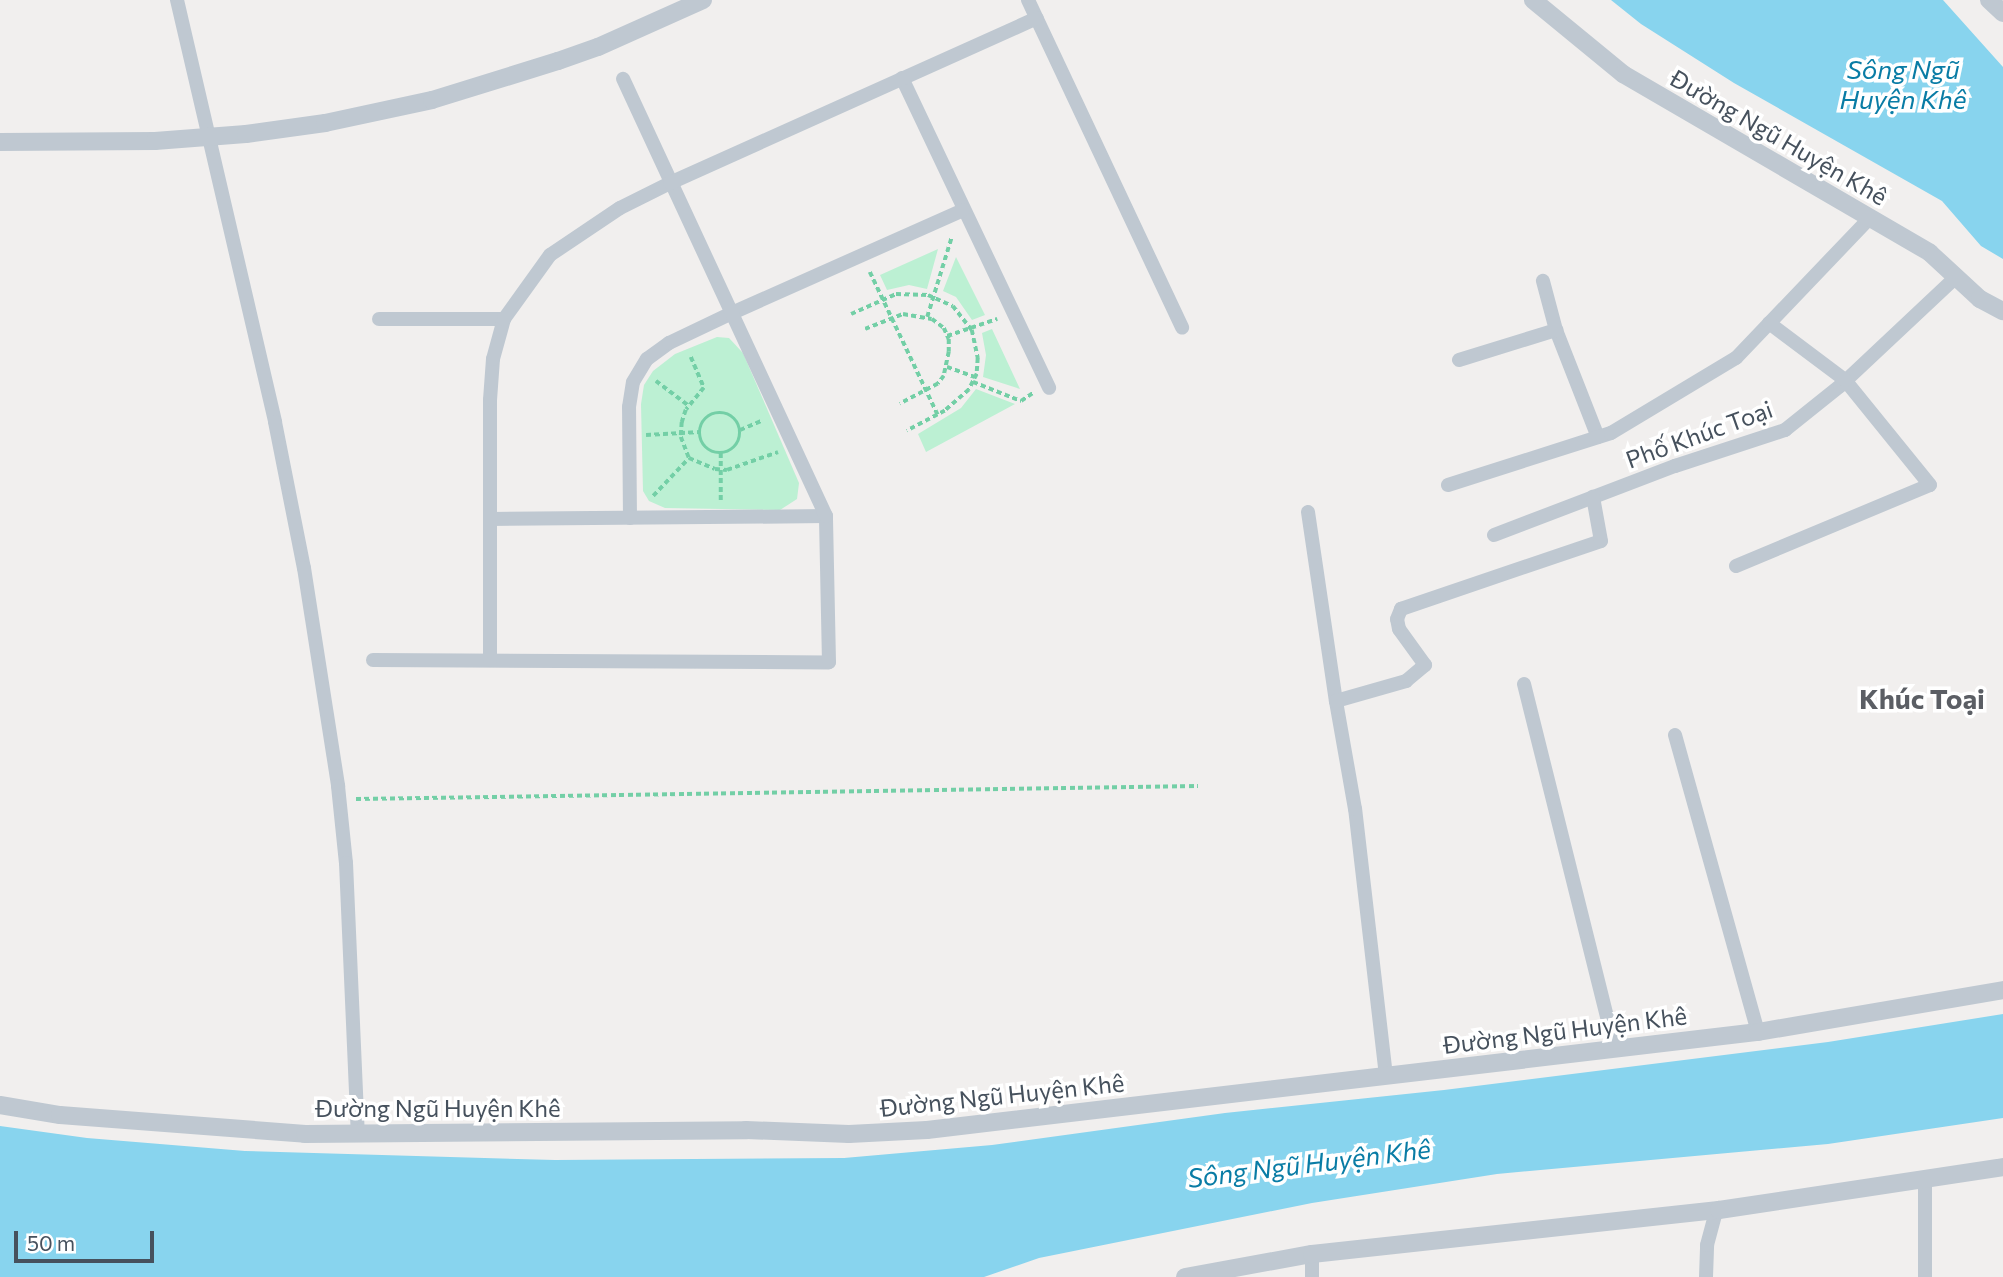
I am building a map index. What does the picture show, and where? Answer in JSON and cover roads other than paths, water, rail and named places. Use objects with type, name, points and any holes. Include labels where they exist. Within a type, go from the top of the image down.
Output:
[{"type":"street","points":[[177,0],[287,476],[340,799],[346,863],[358,1133]]},
{"type":"street","points":[[0,142],[155,141],[325,123],[432,100],[598,47],[704,0]]},
{"type":"street","points":[[1028,0],[1182,328]]},
{"type":"street","name":"Đường Ngũ Huyện Khê","points":[[1533,0],[1623,74],[1930,253],[1980,299],[2003,311]]},
{"type":"street","points":[[1989,0],[2003,13]]},
{"type":"street","points":[[490,660],[490,400],[493,359],[504,319],[550,254],[620,208],[670,183],[1037,18]]},
{"type":"street","points":[[902,78],[1049,388]]},
{"type":"street","points":[[373,660],[829,662],[826,516],[623,79]]},
{"type":"street","points":[[630,518],[629,407],[634,382],[647,359],[669,343],[732,313],[963,210]]},
{"type":"street","points":[[1448,485],[1611,433],[1737,358],[1870,218]]},
{"type":"street","name":"Phố Khúc Toại","points":[[1493,535],[1785,430],[1845,380],[1956,277]]},
{"type":"street","points":[[1543,281],[1556,330],[1598,437]]},
{"type":"street","points":[[379,319],[504,319]]},
{"type":"street","points":[[1736,566],[1930,485],[1845,380],[1769,323]]},
{"type":"street","points":[[1459,360],[1556,330]]},
{"type":"street","points":[[1336,701],[1406,681],[1426,666],[1399,629],[1396,618],[1401,609],[1601,541],[1593,497]]},
{"type":"street","points":[[1308,512],[1355,809],[1386,1076]]},
{"type":"street","points":[[490,519],[826,516]]},
{"type":"street","points":[[1524,684],[1615,1049]]},
{"type":"street","points":[[1675,735],[1758,1032]]},
{"type":"street","name":"Đường Ngũ Huyện Khê","points":[[0,1105],[60,1115],[305,1133],[746,1130],[849,1133],[927,1130],[1758,1032],[2003,990]]},
{"type":"street","points":[[1185,1277],[1312,1254],[1716,1211],[2003,1167]]},
{"type":"street","points":[[1925,1179],[1925,1277]]},
{"type":"street","points":[[1706,1277],[1707,1245],[1716,1211]]},
{"type":"street","points":[[1312,1254],[1312,1277]]},
{"type":"water","name":"Sông Ngũ Huyện Khê","points":[[1611,0],[1943,0],[2003,67],[2003,259],[1981,246],[1942,201],[1734,83],[1641,24]]},
{"type":"water","name":"Sông Ngũ Huyện Khê","points":[[2003,1014],[2003,1118],[1828,1144],[1497,1174],[1312,1203],[1039,1258],[984,1277],[0,1277],[0,1126],[87,1138],[245,1151],[555,1160],[844,1158],[992,1145],[1225,1113],[1444,1090],[1828,1042]]},
{"type":"district","name":"Khúc Toại","points":[[1922,698]]}]
